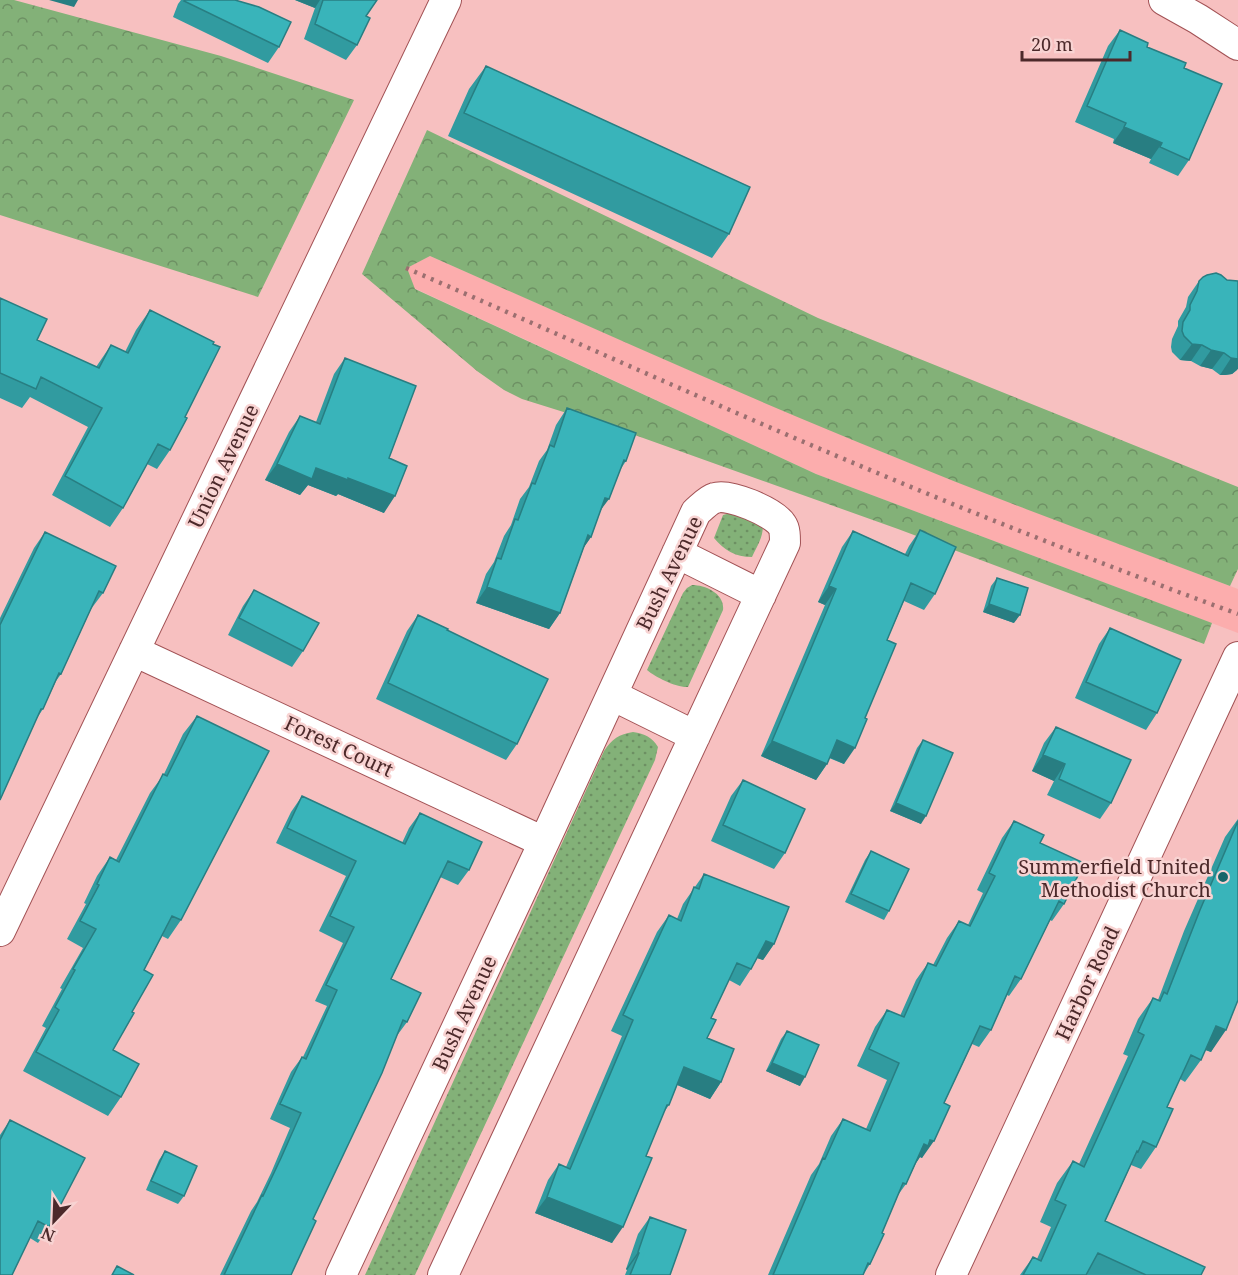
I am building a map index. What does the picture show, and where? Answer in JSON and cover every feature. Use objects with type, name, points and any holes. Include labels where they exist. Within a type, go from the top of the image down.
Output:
[{"type":"street","name":"Union Avenue","points":[[0,931],[446,0]]},
{"type":"street","points":[[1164,0],[1238,45]]},
{"type":"street","name":"Bush Avenue","points":[[341,1275],[696,512],[714,498],[732,498],[775,516],[783,526],[785,543],[443,1275]]},
{"type":"street","points":[[677,553],[761,595]]},
{"type":"street","name":"Forest Court","points":[[134,651],[544,842]]},
{"type":"street","name":"Harbor Road","points":[[951,1275],[1238,657]]},
{"type":"street","points":[[612,695],[695,736]]},
{"type":"shaded area","points":[[430,256],[721,384],[892,456],[1238,589],[1238,633],[816,474],[414,288],[406,268]]},
{"type":"green space","points":[[0,0],[14,0],[221,56],[354,100],[258,297],[0,215]]},
{"type":"green space","points":[[427,130],[818,318],[1238,487],[1238,569],[1230,586],[976,490],[834,432],[430,256],[407,268],[415,289],[816,474],[1212,623],[1204,644],[898,529],[618,429],[522,399],[504,390],[477,371],[362,274]]},
{"type":"green space","points":[[734,512],[763,525],[761,538],[752,557],[730,552],[714,538],[723,515]]},
{"type":"green space","points":[[692,585],[703,587],[718,595],[723,604],[723,610],[688,687],[683,687],[666,682],[647,670],[683,593]]},
{"type":"green space","points":[[633,732],[648,736],[656,744],[658,747],[655,760],[415,1275],[365,1275],[604,751],[616,738]]},
{"type":"building","points":[[185,0],[235,0],[259,7],[291,22],[279,47]]},
{"type":"building","points":[[323,0],[377,0],[366,16],[370,18],[357,45],[315,24]]},
{"type":"building","points":[[1120,30],[1148,43],[1147,47],[1186,63],[1184,68],[1222,84],[1189,160],[1160,147],[1162,143],[1124,127],[1126,123],[1087,106]]},
{"type":"building","points":[[486,66],[750,187],[729,234],[464,113]]},
{"type":"building","points":[[1216,273],[1227,280],[1238,281],[1238,359],[1202,345],[1192,344],[1182,331],[1183,322],[1190,310],[1199,281],[1207,275]]},
{"type":"building","points":[[0,298],[47,319],[37,340],[99,368],[111,345],[128,353],[150,310],[220,347],[170,450],[158,444],[123,508],[65,476],[102,408],[41,377],[36,389],[0,373]]},
{"type":"building","points":[[345,358],[416,386],[389,458],[407,466],[395,496],[316,468],[312,479],[277,464],[300,416],[320,424]]},
{"type":"building","points":[[567,408],[636,433],[609,499],[605,498],[591,537],[588,535],[560,613],[487,587],[497,558],[501,559],[515,519],[518,520],[550,445],[554,447]]},
{"type":"building","points":[[920,530],[956,547],[935,594],[911,583],[887,640],[896,644],[855,748],[837,740],[827,764],[772,741],[836,589],[829,586],[853,531],[908,556]]},
{"type":"building","points":[[45,532],[116,566],[103,593],[99,591],[61,674],[59,673],[41,709],[0,800],[0,625]]},
{"type":"building","points":[[997,578],[1028,588],[1020,615],[989,604]]},
{"type":"building","points":[[254,590],[319,623],[303,651],[239,618]]},
{"type":"building","points":[[418,615],[548,679],[517,744],[388,683]]},
{"type":"building","points":[[1110,628],[1181,660],[1157,713],[1086,682]]},
{"type":"building","points":[[197,716],[269,751],[181,920],[172,916],[144,970],[153,975],[113,1050],[139,1064],[121,1097],[36,1052],[59,1010],[55,1007],[75,970],[73,969],[96,929],[80,921],[99,885],[97,884],[110,857],[119,862],[163,774],[167,776]]},
{"type":"building","points":[[1056,727],[1131,760],[1111,803],[1059,779],[1065,764],[1043,755]]},
{"type":"building","points":[[923,740],[953,753],[926,816],[896,803]]},
{"type":"building","points":[[743,780],[805,809],[785,853],[723,825]]},
{"type":"building","points":[[302,796],[405,844],[420,813],[482,842],[469,870],[448,861],[391,979],[421,993],[407,1022],[403,1020],[382,1073],[313,1219],[316,1221],[291,1275],[224,1275],[301,1113],[280,1104],[302,1057],[306,1059],[337,990],[326,985],[354,927],[330,916],[356,861],[287,828]]},
{"type":"building","points":[[1014,821],[1044,835],[1040,843],[1084,863],[1064,904],[1059,901],[1021,979],[1015,976],[991,1030],[980,1026],[944,1103],[950,1106],[934,1141],[930,1140],[928,1146],[924,1144],[906,1184],[903,1183],[882,1233],[884,1234],[863,1275],[773,1275],[823,1158],[825,1159],[843,1119],[870,1131],[899,1063],[869,1049],[887,1010],[904,1017],[928,963],[936,966],[959,921],[970,926],[995,876],[989,873]]},
{"type":"building","points":[[1238,821],[1238,1000],[1226,1030],[1216,1026],[1201,1060],[1191,1055],[1167,1107],[1173,1109],[1156,1147],[1143,1141],[1105,1221],[1205,1267],[1201,1275],[1146,1275],[1098,1253],[1086,1275],[1023,1275],[1033,1257],[1041,1261],[1066,1205],[1055,1200],[1073,1161],[1084,1167],[1144,1035],[1138,1032],[1153,998],[1160,1001],[1164,992],[1167,994]]},
{"type":"building","points":[[871,851],[909,869],[889,911],[851,894]]},
{"type":"building","points":[[704,874],[789,907],[774,944],[766,941],[751,969],[737,963],[711,1018],[716,1020],[707,1038],[734,1049],[721,1082],[684,1067],[646,1156],[652,1158],[623,1227],[547,1197],[559,1164],[570,1169],[633,1020],[623,1015],[669,915],[681,921],[694,887],[699,889]]},
{"type":"building","points":[[787,1031],[819,1045],[805,1077],[772,1063]]},
{"type":"building","points":[[10,1120],[85,1158],[49,1227],[38,1221],[12,1275],[0,1275],[0,1140]]},
{"type":"building","points":[[165,1151],[197,1166],[184,1196],[151,1181]]},
{"type":"building","points":[[650,1217],[686,1230],[670,1275],[630,1275],[639,1253]]},
{"type":"building","points":[[117,1266],[134,1275],[112,1275]]},
{"type":"railway","points":[[406,268],[910,486],[1050,543],[1238,614]]},
{"type":"place","name":"Summerfield United Methodist Church","points":[[1223,877]]}]
